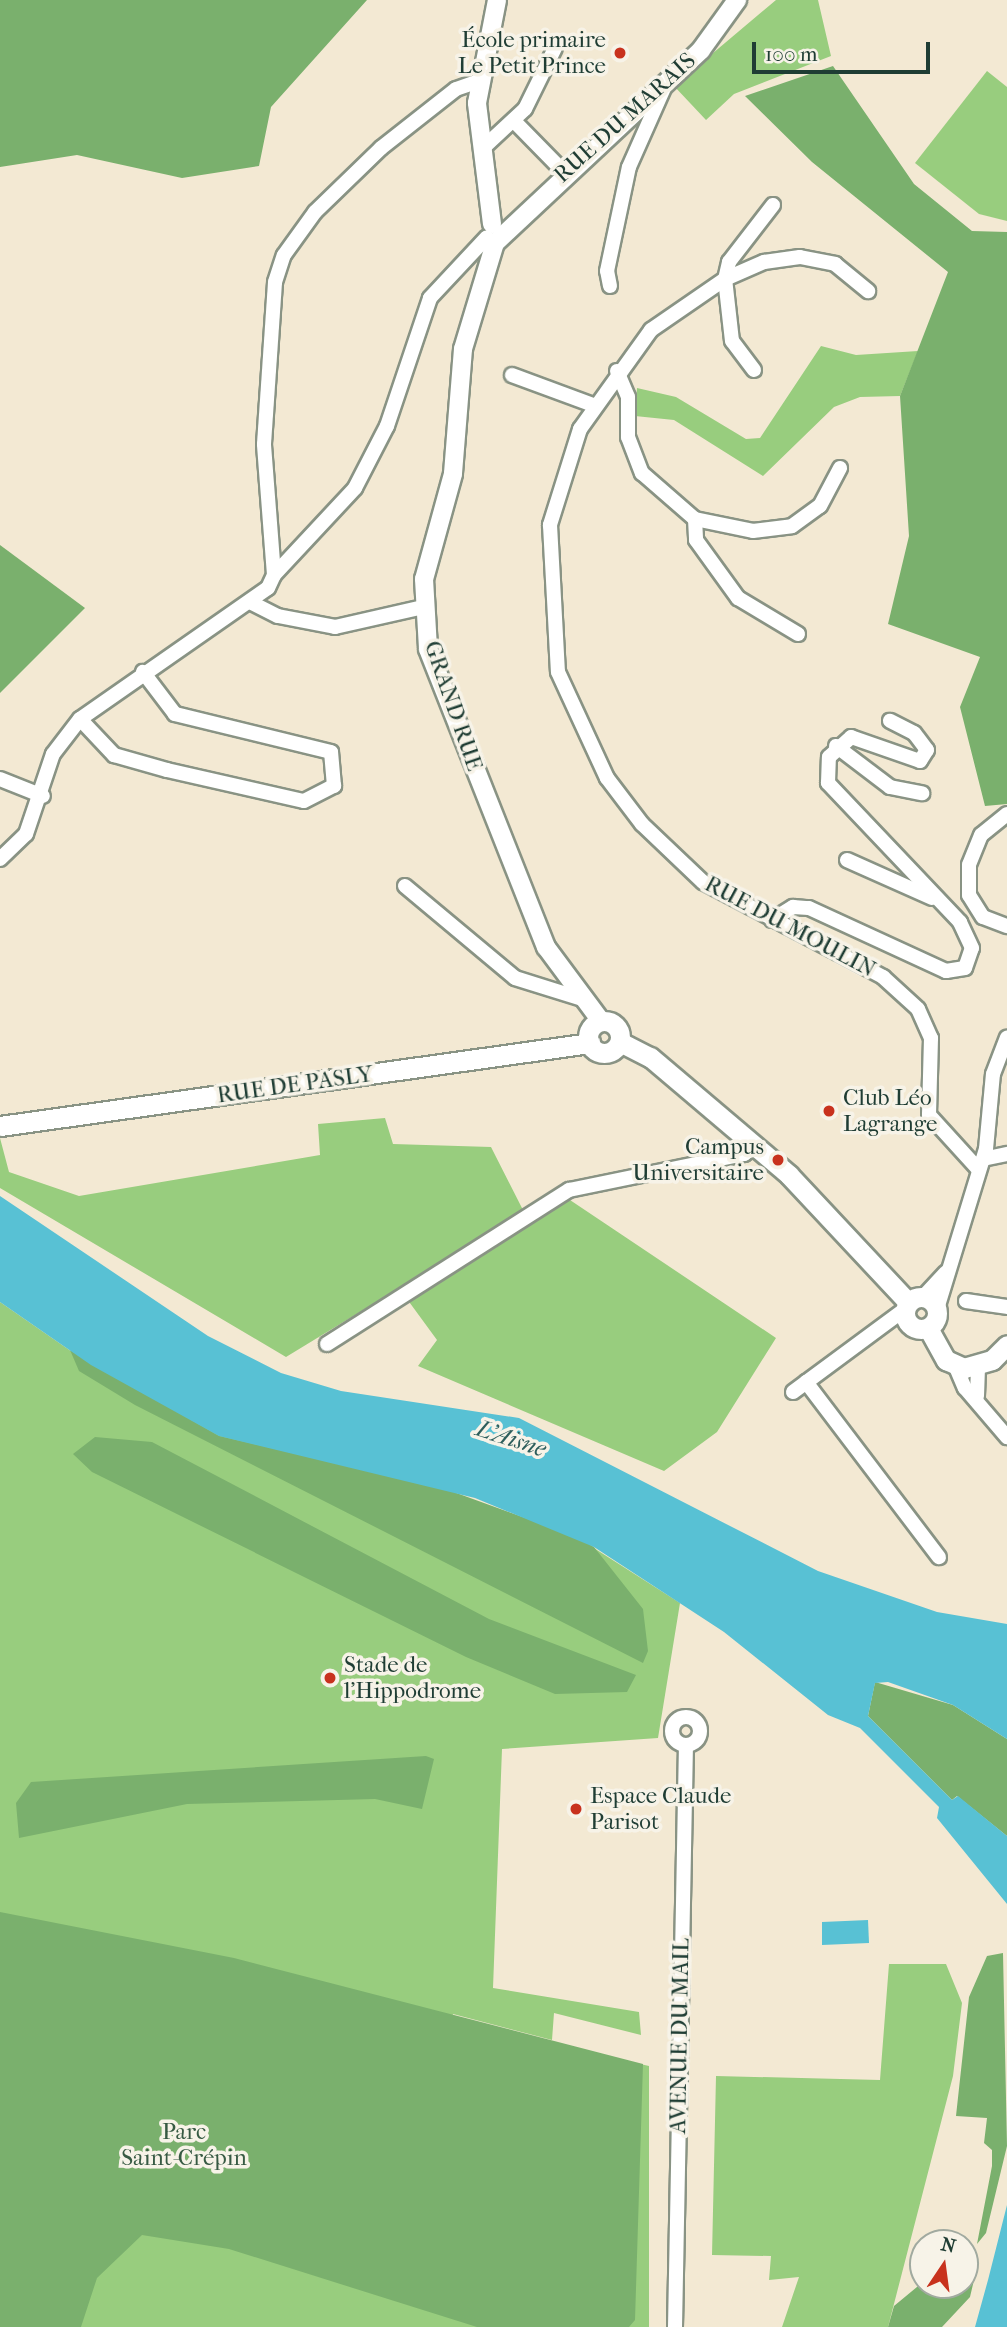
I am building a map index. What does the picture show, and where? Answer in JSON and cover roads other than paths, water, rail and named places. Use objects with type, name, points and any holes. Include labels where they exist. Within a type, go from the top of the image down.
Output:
[{"type":"main road","points":[[620,1042],[602,1053],[590,1043],[589,1032],[601,1021],[616,1026],[620,1042],[650,1058],[755,1146],[918,1304],[928,1328],[955,1365],[978,1366],[1007,1345]]},
{"type":"main road","name":"RUE DE PASLY","points":[[0,1126],[590,1043]]},
{"type":"main road","points":[[918,1304],[910,1326],[928,1328]]},
{"type":"street","points":[[0,859],[26,834],[43,796],[53,754],[80,719],[143,672],[250,601],[355,488],[387,426],[430,298],[495,234],[483,148],[479,81],[497,0]]},
{"type":"street","name":"RUE DU MARAIS","points":[[495,234],[701,50],[737,0]]},
{"type":"street","points":[[483,148],[514,121],[555,48]]},
{"type":"street","points":[[274,575],[264,444],[275,282],[284,255],[315,212],[381,148],[456,89],[479,81]]},
{"type":"street","points":[[610,286],[607,271],[629,167],[663,83]]},
{"type":"street","points":[[514,121],[564,172]]},
{"type":"street","points":[[754,370],[732,341],[724,279],[729,261],[773,205]]},
{"type":"street","name":"GRAND RUE","points":[[495,234],[463,349],[453,474],[424,579],[428,649],[546,947],[582,999],[601,1021]]},
{"type":"street","name":"RUE DU MOULIN","points":[[868,291],[835,264],[800,257],[764,262],[724,279],[651,330],[617,371],[593,405],[566,460],[550,525],[558,672],[607,778],[642,824],[703,882],[883,976],[918,1009],[930,1038],[929,1115],[981,1164]]},
{"type":"street","points":[[617,371],[628,397],[628,437],[642,473],[695,519],[753,531],[792,526],[820,506],[840,468]]},
{"type":"street","points":[[512,376],[593,405]]},
{"type":"street","points":[[695,519],[696,540],[722,581],[755,611],[798,634]]},
{"type":"street","points":[[250,601],[301,623],[335,627],[424,607]]},
{"type":"street","points":[[80,719],[114,755],[167,770],[304,801],[334,786],[331,752],[175,714],[143,672]]},
{"type":"street","points":[[772,920],[793,907],[808,908],[955,972],[965,968],[972,948],[942,902],[828,783],[835,746],[851,737],[920,761],[927,750],[914,733],[890,721]]},
{"type":"street","points":[[835,746],[890,787],[922,793]]},
{"type":"street","points":[[0,779],[43,796]]},
{"type":"street","points":[[1007,814],[981,835],[969,865],[969,895],[983,917],[1007,926]]},
{"type":"street","points":[[847,860],[942,902]]},
{"type":"street","points":[[405,886],[515,978],[582,999]]},
{"type":"street","points":[[793,1392],[918,1304],[946,1272],[981,1164],[993,1074],[1007,1038]]},
{"type":"street","points":[[327,1344],[569,1190],[744,1154],[755,1146]]},
{"type":"street","points":[[981,1164],[1007,1154]]},
{"type":"street","points":[[966,1301],[1007,1307]]},
{"type":"street","points":[[955,1365],[1007,1437]]},
{"type":"street","points":[[977,1396],[978,1366]]},
{"type":"street","points":[[806,1382],[939,1557]]},
{"type":"street","name":"AVENUE DU MAIL","points":[[675,2327],[686,1745]]},
{"type":"water","name":"L'Aisne","points":[[0,1196],[208,1336],[281,1373],[341,1391],[519,1418],[818,1571],[937,1612],[1007,1624],[1007,1739],[953,1705],[888,1682],[875,1683],[868,1716],[952,1800],[958,1796],[1007,1836],[1007,1904],[937,1818],[939,1807],[860,1728],[828,1715],[724,1632],[594,1547],[475,1498],[219,1436],[91,1365],[0,1302]]},
{"type":"water","points":[[868,1920],[869,1943],[822,1945],[822,1922]]},
{"type":"water","points":[[1007,2205],[1007,2327],[975,2327],[988,2280]]},
{"type":"place","name":"École primaire Le Petit Prince","points":[[620,53]]},
{"type":"place","name":"Club Léo Lagrange","points":[[829,1111]]},
{"type":"place","name":"Campus Universitaire","points":[[778,1160]]},
{"type":"place","name":"Stade de l'Hippodrome","points":[[330,1678]]},
{"type":"place","name":"Espace Claude Parisot","points":[[576,1809]]},
{"type":"park label","name":"Parc Saint-Crépin","points":[[184,2145]]}]
